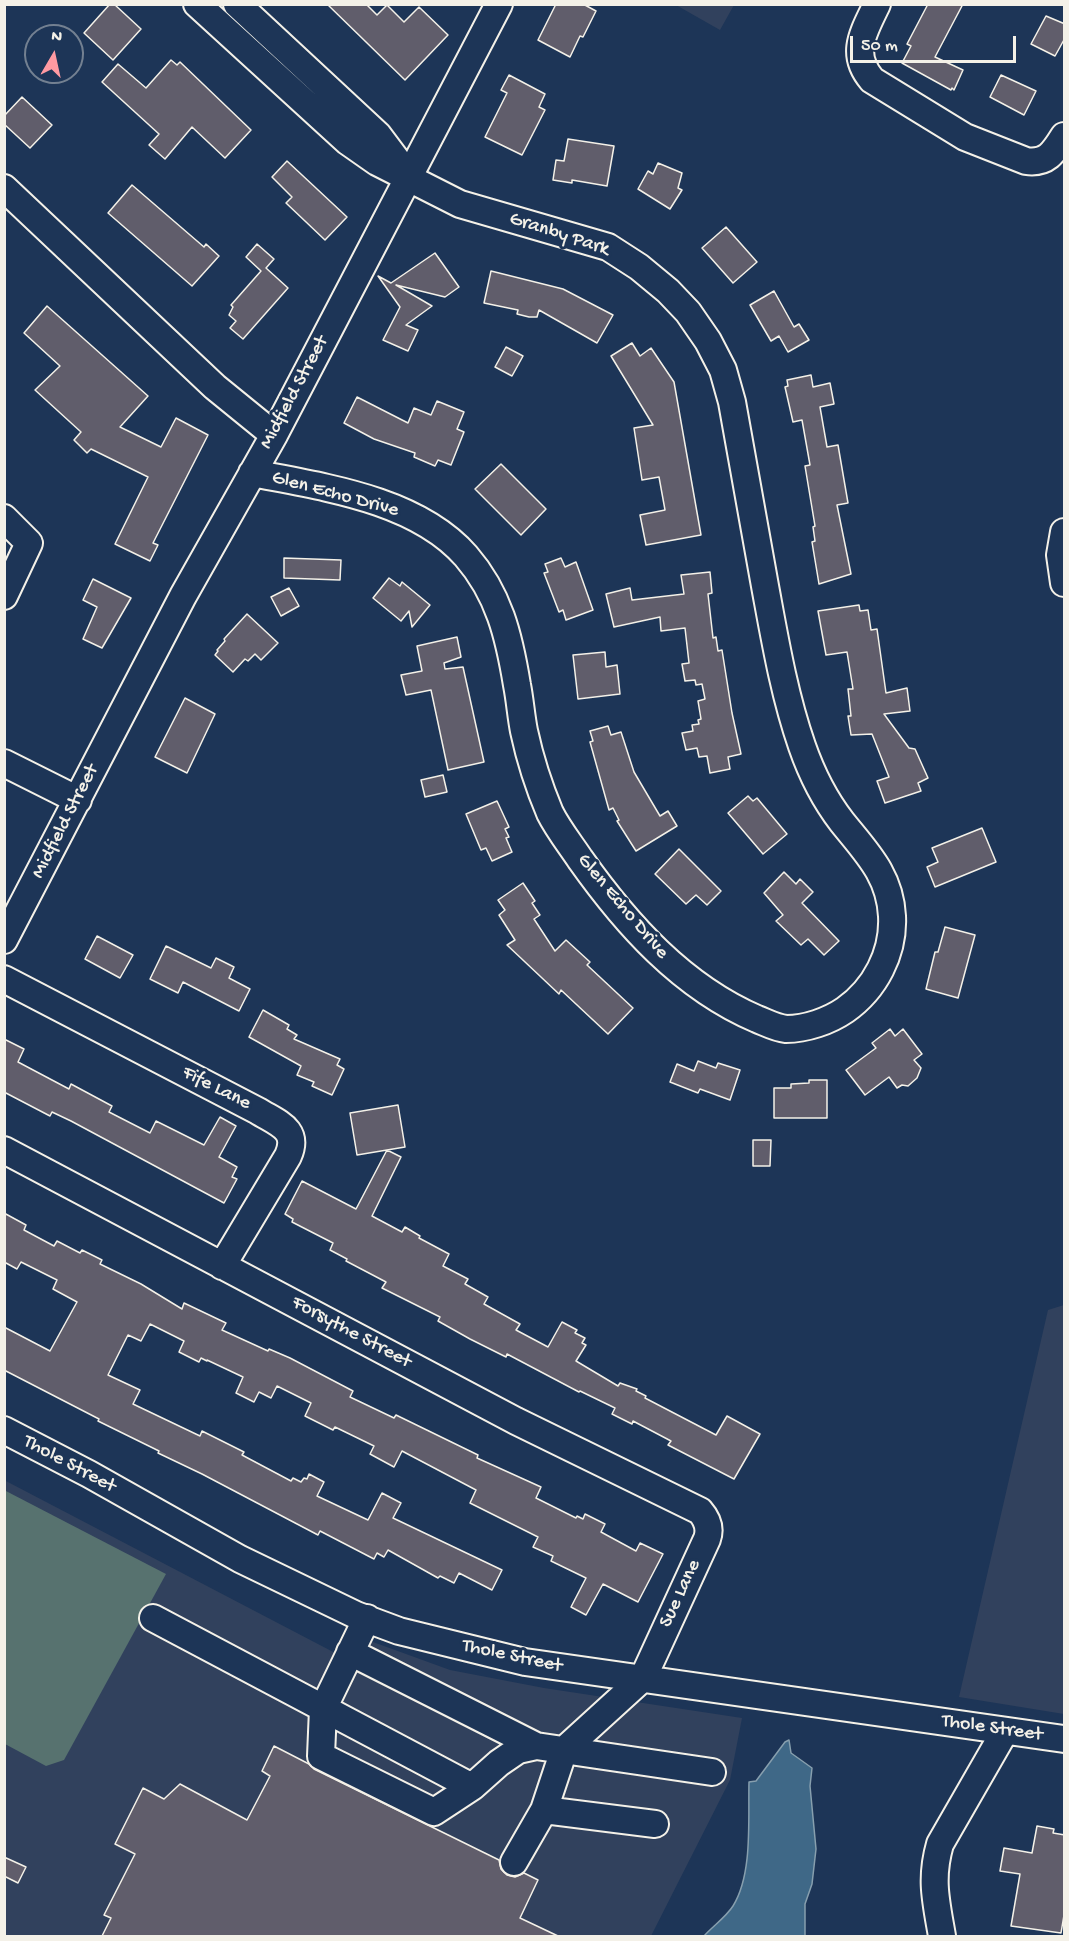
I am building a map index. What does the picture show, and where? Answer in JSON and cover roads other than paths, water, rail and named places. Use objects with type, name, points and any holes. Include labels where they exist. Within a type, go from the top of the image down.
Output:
[{"type":"street","name":"Granby Park","points":[[197,4],[346,141],[377,162],[460,204],[608,247],[639,267],[668,291],[688,312],[708,341],[723,370],[732,402],[753,522]]},
{"type":"street","name":"Granby Park","points":[[237,4],[378,135],[410,177]]},
{"type":"street","name":"Midfield Street","points":[[4,940],[183,596],[274,435],[499,4]]},
{"type":"street","points":[[877,4],[860,45],[860,62],[872,80],[965,137],[1026,161],[1044,160],[1054,153],[1065,136]]},
{"type":"street","points":[[5,189],[215,387],[274,435]]},
{"type":"street","name":"Glen Echo Drive","points":[[252,473],[310,485],[390,506],[419,519],[440,532],[464,553],[483,578],[501,611],[517,683],[523,729],[535,773],[552,816],[565,837],[595,879],[636,929],[681,974],[702,990],[741,1012],[782,1029],[814,1025],[840,1013],[855,1002],[871,985],[883,965],[890,943],[892,919],[890,900],[881,875],[868,852],[840,819],[819,784],[802,747],[780,668],[753,522]]},
{"type":"street","points":[[4,518],[29,543],[4,596]]},
{"type":"street","points":[[1065,532],[1060,555],[1065,583]]},
{"type":"street","points":[[4,762],[78,800]]},
{"type":"street","name":"Fife Lane","points":[[4,979],[258,1111],[288,1129],[292,1139],[292,1148],[222,1266]]},
{"type":"street","name":"Forsythe Street","points":[[4,1150],[516,1421],[700,1510]]},
{"type":"street","name":"Thole Street","points":[[4,1430],[89,1474],[240,1560],[399,1631],[525,1662],[1065,1739]]},
{"type":"street","name":"Sue Lane","points":[[643,1678],[707,1539],[709,1533],[707,1519],[700,1510]]},
{"type":"street","points":[[153,1618],[472,1787]]},
{"type":"street","points":[[367,1618],[323,1708],[321,1756],[434,1812],[472,1787],[518,1750],[536,1746]]},
{"type":"street","points":[[350,1652],[536,1746],[712,1772]]},
{"type":"street","points":[[514,1862],[544,1810],[564,1750],[643,1678]]},
{"type":"street","points":[[942,1936],[933,1882],[934,1865],[940,1844],[1005,1731]]},
{"type":"street","points":[[544,1810],[655,1824]]}]
